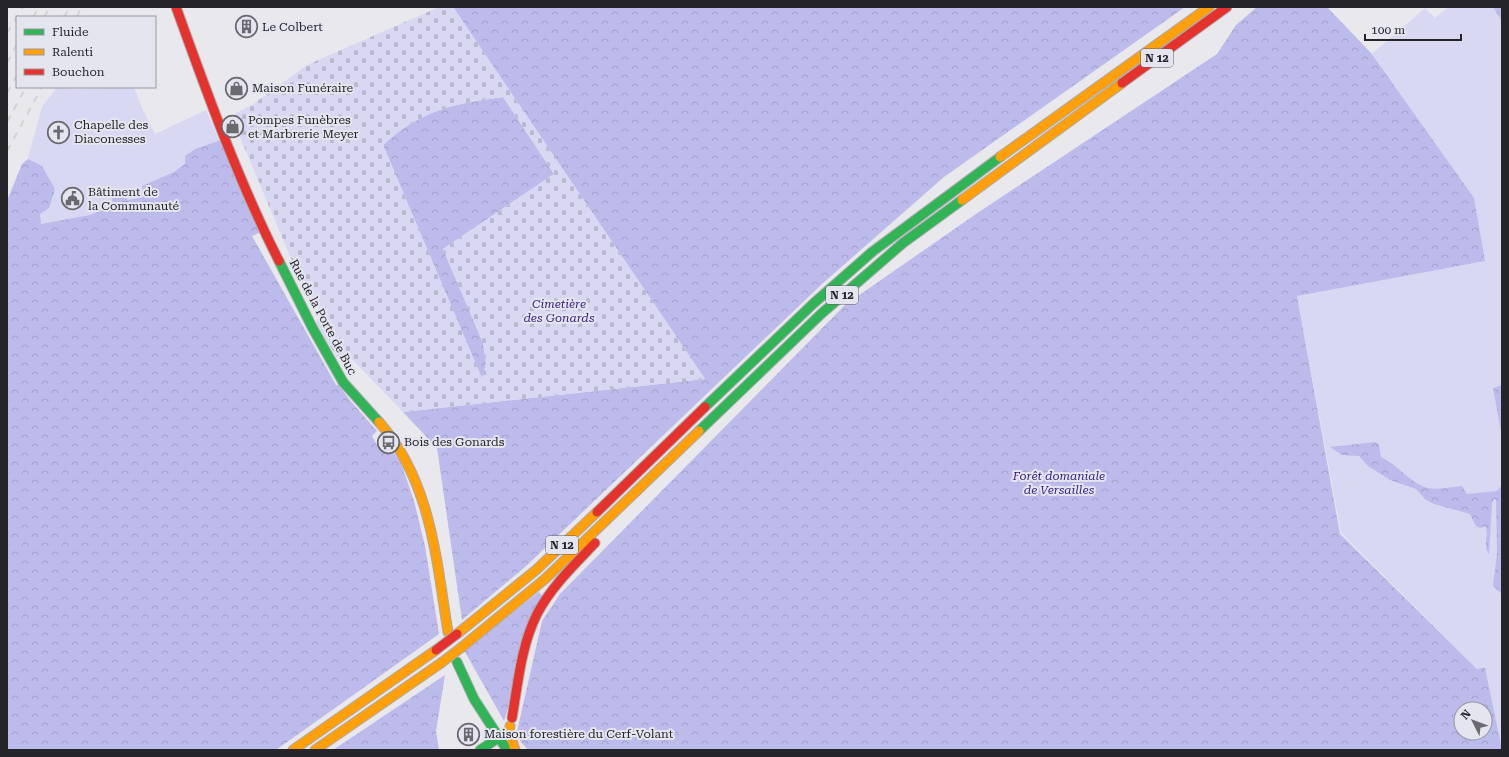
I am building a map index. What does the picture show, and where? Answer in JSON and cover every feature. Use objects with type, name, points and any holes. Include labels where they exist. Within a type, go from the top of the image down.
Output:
[{"type":"main road","name":"Rue de la Porte de Buc","points":[[176,7],[196,63],[258,219],[312,326],[343,382],[394,440],[407,460],[414,475],[432,531],[453,633]]},
{"type":"main road","name":"N 12","points":[[293,750],[436,650],[453,633],[536,570],[814,303],[872,252],[1202,10],[1210,7]]},
{"type":"main road","name":"N 12","points":[[316,750],[441,663],[545,579],[821,314],[903,243],[1227,7]]},
{"type":"main road","points":[[515,750],[510,730],[519,678],[536,615],[544,602],[612,525],[620,508]]},
{"type":"main road","points":[[457,662],[474,700],[507,750]]},
{"type":"main road","points":[[480,750],[499,739],[510,730]]},
{"type":"green space","name":"Cimetière des Gonards","points":[[439,7],[453,7],[705,379],[403,412],[346,353],[337,358],[316,322],[323,316],[292,261],[234,123],[236,113],[252,105],[307,65]],"holes":[[[503,97],[554,174],[443,249],[483,343],[486,364],[482,378],[383,145],[397,133],[424,116],[439,110],[469,102]]]},
{"type":"green space","points":[[453,7],[1185,7],[944,177],[822,284],[525,567],[462,620],[437,448],[403,412],[705,379]]},
{"type":"green space","name":"Forêt domaniale de Versailles","points":[[1257,7],[1327,7],[1371,53],[1474,198],[1485,261],[1297,296],[1340,534],[1477,669],[1485,667],[1492,701],[1453,701],[1453,741],[1493,741],[1493,706],[1502,750],[528,750],[516,736],[542,621],[560,594],[845,305],[976,214],[1217,54],[1236,25]]},
{"type":"green space","points":[[1448,7],[1502,7],[1502,750],[1485,666],[1477,669],[1341,533],[1297,296],[1384,74],[1372,54],[1425,8],[1435,18]]},
{"type":"green space","points":[[1493,7],[1502,7],[1502,21]]},
{"type":"green space","points":[[56,88],[134,88],[142,108],[155,134],[206,110],[259,233],[7,235],[42,107]]},
{"type":"green space","points":[[503,97],[554,174],[443,249],[483,343],[486,364],[482,379],[383,145],[410,124],[438,110],[469,102]]},
{"type":"green space","points":[[221,140],[259,233],[252,236],[336,385],[339,385],[348,398],[377,431],[372,436],[377,445],[385,441],[401,463],[414,501],[425,546],[439,634],[276,750],[7,750],[7,201],[22,164],[28,159],[42,166],[55,189],[49,208],[40,214],[41,224],[90,215],[113,206],[111,193],[120,191],[128,200],[143,197],[142,186],[174,172],[185,164],[185,156],[195,149]]},
{"type":"green space","points":[[1502,385],[1502,437],[1493,388]]},
{"type":"green space","points":[[1376,442],[1379,445],[1381,457],[1422,486],[1432,489],[1441,489],[1462,486],[1467,494],[1497,491],[1502,485],[1502,594],[1493,586],[1497,553],[1496,500],[1494,499],[1492,503],[1489,554],[1486,547],[1487,533],[1485,526],[1480,528],[1476,526],[1470,514],[1434,504],[1425,499],[1416,489],[1390,480],[1368,466],[1359,456],[1342,455],[1330,447]]},
{"type":"green space","points":[[539,592],[542,596],[504,721],[464,650]]},
{"type":"green space","points":[[445,675],[436,731],[439,750],[333,750]]},
{"type":"railway","points":[[17,16],[23,7]]},
{"type":"railway","points":[[34,16],[39,7]]},
{"type":"railway","points":[[45,16],[50,7]]},
{"type":"railway","points":[[65,16],[70,7]]},
{"type":"railway","points":[[77,16],[81,7]]},
{"type":"railway","points":[[7,33],[16,18]]},
{"type":"railway","points":[[7,63],[16,46]]},
{"type":"railway","points":[[7,93],[16,77]]},
{"type":"railway","points":[[7,122],[25,88]]},
{"type":"railway","points":[[7,151],[41,88]]},
{"type":"traffic: fast","points":[[705,407],[814,303],[872,252],[1000,157]]},
{"type":"traffic: fast","points":[[699,431],[821,314],[903,243],[962,200]]},
{"type":"traffic: fast","points":[[279,261],[312,327],[343,382],[379,422]]},
{"type":"traffic: fast","points":[[457,662],[474,699],[507,750]]},
{"type":"traffic: fast","points":[[480,750],[509,731]]},
{"type":"traffic: slow","points":[[1000,157],[1209,7]]},
{"type":"traffic: slow","points":[[962,200],[1122,83]]},
{"type":"traffic: slow","points":[[379,422],[396,445],[410,469],[421,495],[435,549],[448,632]]},
{"type":"traffic: slow","points":[[462,647],[545,579],[699,431]]},
{"type":"traffic: slow","points":[[457,634],[536,570],[597,512]]},
{"type":"traffic: slow","points":[[441,663],[462,647]]},
{"type":"traffic: slow","points":[[293,750],[436,650]]},
{"type":"traffic: slow","points":[[315,750],[441,663]]},
{"type":"traffic: slow","points":[[510,726],[509,731],[515,750]]},
{"type":"traffic: jam","points":[[176,7],[211,104],[250,199],[279,261]]},
{"type":"traffic: jam","points":[[1122,83],[1227,7]]},
{"type":"traffic: jam","points":[[597,512],[705,407]]},
{"type":"traffic: jam","points":[[512,718],[518,678],[527,639],[537,614],[556,585],[595,543]]},
{"type":"traffic: jam","points":[[436,650],[457,634]]},
{"type":"place","name":"Le Colbert","points":[[246,27]]},
{"type":"place","name":"Maison Funéraire","points":[[237,88]]},
{"type":"place","name":"Pompes Funèbres et Marbrerie Meyer","points":[[233,127]]},
{"type":"place","name":"Chapelle des Diaconesses","points":[[58,132]]},
{"type":"place","name":"Bâtiment de la Communauté","points":[[73,199]]},
{"type":"place","name":"Bois des Gonards","points":[[389,442]]},
{"type":"place","name":"Maison forestière du Cerf-Volant","points":[[468,734]]}]
